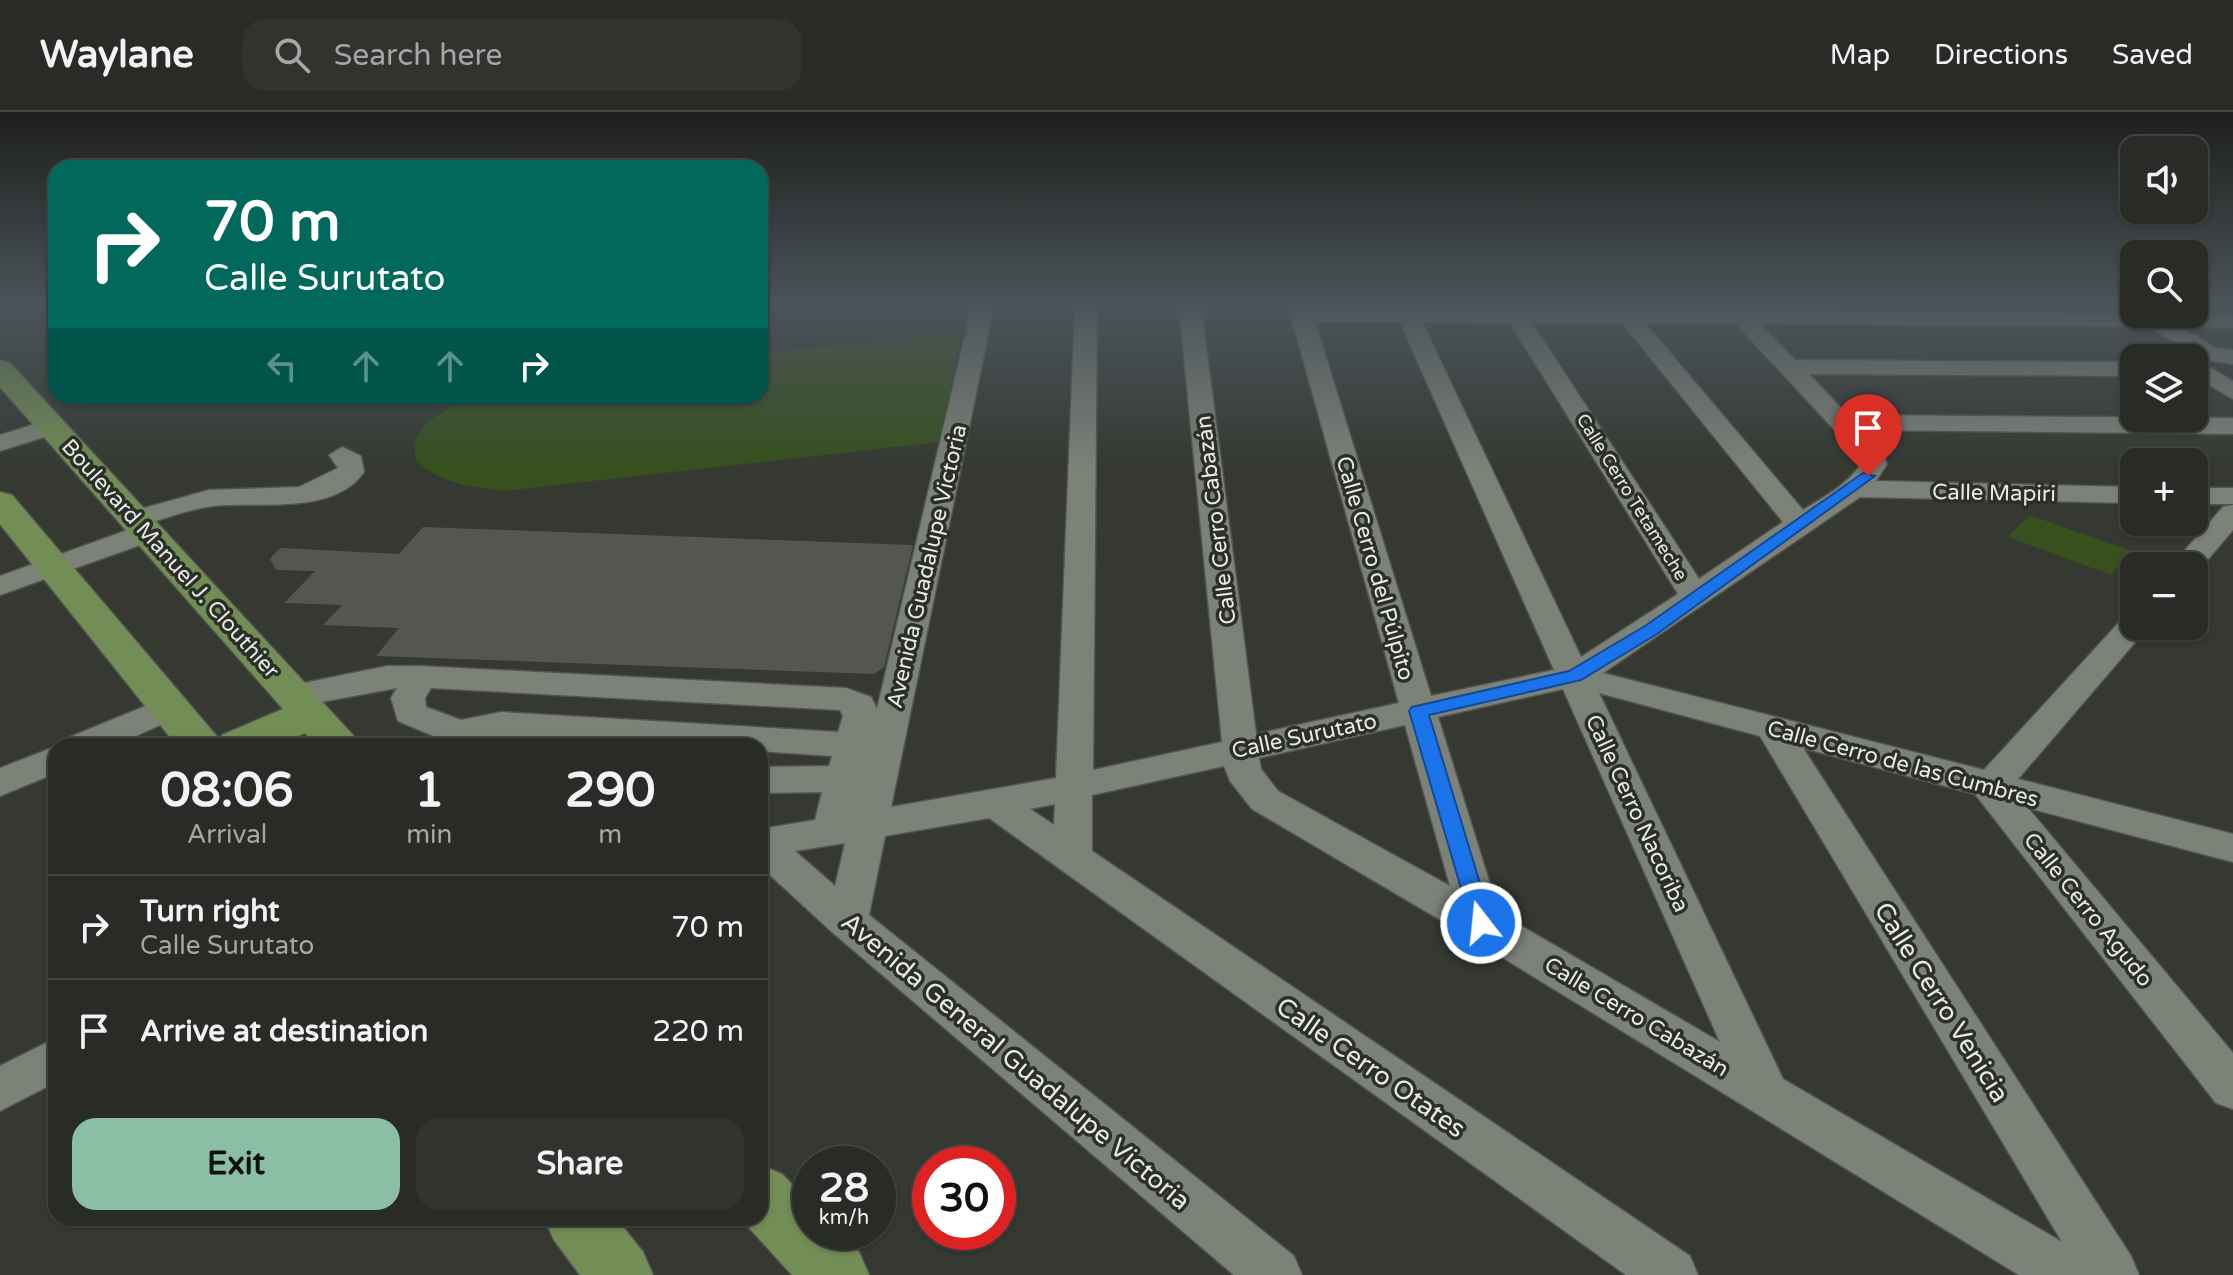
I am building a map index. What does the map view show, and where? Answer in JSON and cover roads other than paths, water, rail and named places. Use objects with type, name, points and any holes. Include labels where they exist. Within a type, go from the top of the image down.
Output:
[{"type":"main road","name":"Boulevard Manuel J. Clouthier","points":[[0,369],[333,738]]},
{"type":"main road","points":[[0,502],[195,738]]},
{"type":"main road","points":[[250,738],[302,705]]},
{"type":"main road","points":[[768,1203],[836,1275]]},
{"type":"main road","points":[[582,1226],[620,1275]]},
{"type":"street","name":"Avenida Guadalupe Victoria","points":[[850,829],[969,360]]},
{"type":"street","points":[[1072,859],[1085,360]]},
{"type":"street","name":"Calle Cerro Cabazán","points":[[1196,360],[1243,772],[1265,800],[1481,923],[2068,1275]]},
{"type":"street","name":"Calle Cerro del Púlpito","points":[[1315,360],[1481,923]]},
{"type":"street","name":"Calle Cerro Nacoriba","points":[[1428,360],[1766,1093]]},
{"type":"street","name":"Calle Cerro Tetameche","points":[[1545,360],[1695,596]]},
{"type":"street","points":[[1664,360],[1799,523]]},
{"type":"street","name":"Calle Surutato","points":[[768,842],[995,804],[1574,676],[1651,630],[1799,523],[1854,489],[1868,476],[1874,458],[1785,360]]},
{"type":"street","points":[[1791,367],[2120,369]]},
{"type":"street","points":[[2208,376],[2233,392]]},
{"type":"street","points":[[1843,422],[2233,426]]},
{"type":"street","points":[[0,443],[54,426]]},
{"type":"street","points":[[0,586],[54,567],[142,526],[186,501],[223,497],[286,499],[316,493],[351,472],[352,462],[342,455]]},
{"type":"street","name":"Calle Mapiri","points":[[1854,489],[2120,495]]},
{"type":"street","points":[[2208,496],[2233,496]]},
{"type":"street","points":[[2198,552],[2233,513]]},
{"type":"street","points":[[1990,787],[2121,640]]},
{"type":"street","name":"Calle Cerro de las Cumbres","points":[[1574,676],[2233,848]]},
{"type":"street","points":[[302,705],[387,677],[846,699],[859,705],[860,716],[849,762],[847,921]]},
{"type":"street","points":[[420,677],[408,698],[410,713],[456,738]]},
{"type":"street","points":[[101,738],[170,707]]},
{"type":"street","points":[[462,738],[475,727],[501,724],[629,738]]},
{"type":"street","name":"Calle Cerro Venicia","points":[[1773,729],[2112,1275]]},
{"type":"street","points":[[768,753],[849,762]]},
{"type":"street","points":[[0,783],[48,762]]},
{"type":"street","points":[[768,778],[849,762]]},
{"type":"street","name":"Calle Cerro Agudo","points":[[1990,787],[2233,1088]]},
{"type":"street","name":"Calle Cerro Otates","points":[[995,804],[1671,1275]]},
{"type":"street","name":"Avenida General Guadalupe Victoria","points":[[768,850],[847,921],[1275,1275]]},
{"type":"street","points":[[0,1090],[48,1063]]}]
